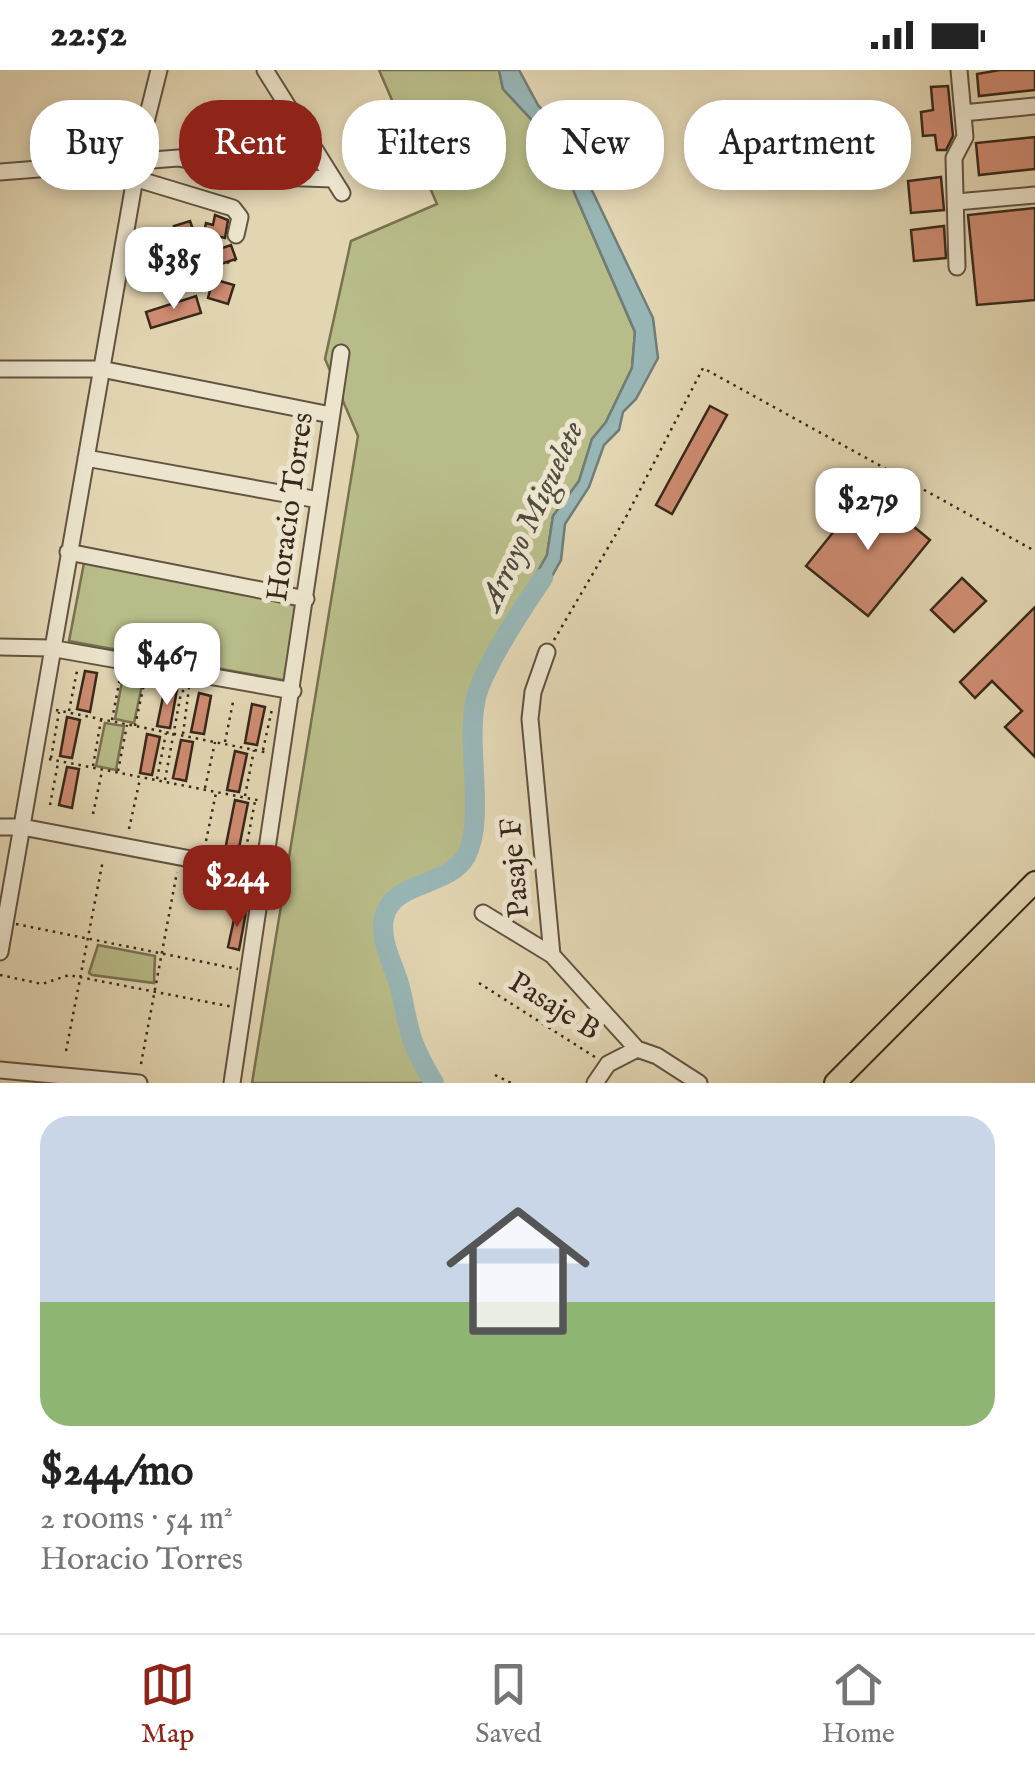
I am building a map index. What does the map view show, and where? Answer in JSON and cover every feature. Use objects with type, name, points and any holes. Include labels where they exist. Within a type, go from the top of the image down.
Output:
[{"type":"main road","points":[[836,1083],[1035,882]]},
{"type":"street","points":[[152,100],[159,70]]},
{"type":"street","points":[[159,164],[178,158],[338,186],[265,70]]},
{"type":"street","points":[[956,267],[954,158],[964,137],[959,70]]},
{"type":"street","points":[[963,113],[1035,106]]},
{"type":"street","points":[[0,172],[30,172]]},
{"type":"street","points":[[159,179],[234,208],[240,217],[236,236]]},
{"type":"street","points":[[0,952],[50,648],[133,190]]},
{"type":"street","points":[[956,202],[1035,195]]},
{"type":"street","name":"Horacio Torres","points":[[232,1083],[340,353]]},
{"type":"street","points":[[0,369],[101,369],[331,415]]},
{"type":"street","points":[[86,458],[319,500]]},
{"type":"street","points":[[68,552],[306,599]]},
{"type":"street","points":[[0,648],[50,648],[292,690]]},
{"type":"street","name":"Pasaje F","points":[[547,652],[533,692],[530,720],[552,956],[637,1049]]},
{"type":"street","points":[[0,827],[22,827],[264,873]]},
{"type":"street","points":[[483,913],[552,956]]},
{"type":"street","points":[[595,1083],[608,1064],[637,1049],[699,1083]]},
{"type":"street","points":[[0,1070],[139,1083]]},
{"type":"path","points":[[180,255],[139,266],[171,298],[187,276],[236,260]]},
{"type":"path","points":[[182,286],[210,289]]},
{"type":"path","points":[[547,652],[626,518],[703,368],[1035,551]]},
{"type":"path","points":[[69,712],[76,671]]},
{"type":"path","points":[[111,721],[120,678]]},
{"type":"path","points":[[135,726],[144,684]]},
{"type":"path","points":[[164,782],[181,693],[188,686],[192,694],[182,736]]},
{"type":"path","points":[[225,744],[233,702]]},
{"type":"path","points":[[41,707],[280,755]]},
{"type":"path","points":[[263,752],[272,709]]},
{"type":"path","points":[[50,760],[59,711]]},
{"type":"path","points":[[93,768],[102,719]]},
{"type":"path","points":[[118,773],[127,724]]},
{"type":"path","points":[[157,780],[166,732]]},
{"type":"path","points":[[205,790],[215,742]]},
{"type":"path","points":[[245,798],[254,750]]},
{"type":"path","points":[[34,756],[273,803]]},
{"type":"path","points":[[50,806],[58,761]]},
{"type":"path","points":[[93,814],[102,770]]},
{"type":"path","points":[[129,829],[140,777]]},
{"type":"path","points":[[206,841],[216,792]]},
{"type":"path","points":[[246,849],[255,800]]},
{"type":"path","points":[[66,1050],[103,860]]},
{"type":"path","points":[[141,1064],[178,872]]},
{"type":"path","points":[[6,922],[250,971]]},
{"type":"path","points":[[0,975],[42,984],[68,975],[244,1009]]},
{"type":"path","name":"Pasaje B","points":[[479,984],[608,1064]]},
{"type":"path","points":[[496,1075],[511,1083]]},
{"type":"green space","points":[[379,70],[499,70],[503,89],[526,114],[526,190],[573,190],[635,332],[632,368],[606,422],[592,439],[579,481],[553,516],[547,555],[476,695],[470,765],[476,818],[466,855],[451,874],[397,896],[384,917],[386,947],[401,991],[404,1025],[428,1073],[423,1083],[252,1083],[358,436],[325,359],[351,241],[437,204],[431,190],[506,190],[506,100],[392,100]]},
{"type":"green space","points":[[84,563],[300,601],[288,681],[69,641]]},
{"type":"green space","points":[[123,676],[143,680],[134,723],[115,719]]},
{"type":"green space","points":[[105,723],[124,726],[116,770],[96,766]]},
{"type":"green space","points":[[98,945],[155,956],[154,983],[89,973]]},
{"type":"water","points":[[499,70],[519,70],[535,100],[526,100],[526,114],[503,89]]},
{"type":"water","points":[[573,190],[592,190],[653,318],[658,358],[636,399],[623,412],[619,430],[604,445],[589,487],[565,524],[561,560],[547,585],[527,601],[530,585],[547,555],[553,516],[579,481],[592,439],[606,422],[632,368],[635,332]]},
{"type":"building","points":[[1035,70],[1035,90],[979,96],[977,74]]},
{"type":"building","points":[[948,86],[953,136],[946,150],[937,150],[935,135],[923,136],[921,112],[933,110],[931,87]]},
{"type":"building","points":[[1035,137],[1035,169],[979,175],[976,143]]},
{"type":"building","points":[[941,177],[944,210],[911,213],[911,181]]},
{"type":"building","points":[[1035,208],[1035,300],[977,305],[968,215]]},
{"type":"building","points":[[215,215],[228,220],[225,238],[204,233],[206,223],[213,225]]},
{"type":"building","points":[[190,221],[202,255],[231,245],[236,259],[191,274],[174,226]]},
{"type":"building","points":[[944,226],[946,258],[914,261],[911,230]]},
{"type":"building","points":[[213,279],[234,285],[228,304],[208,298]]},
{"type":"building","points":[[196,296],[201,313],[151,328],[146,312]]},
{"type":"building","points":[[710,406],[727,415],[672,514],[656,505]]},
{"type":"building","points":[[868,489],[930,540],[868,616],[806,566]]},
{"type":"building","points":[[962,578],[986,601],[954,632],[931,610]]},
{"type":"building","points":[[1035,607],[1035,757],[1005,727],[1022,711],[992,681],[975,698],[960,682]]},
{"type":"building","points":[[85,671],[97,673],[90,712],[77,709]]},
{"type":"building","points":[[165,687],[177,690],[170,728],[157,726]]},
{"type":"building","points":[[199,693],[211,696],[204,734],[191,732]]},
{"type":"building","points":[[252,704],[265,707],[257,745],[245,743]]},
{"type":"building","points":[[67,717],[80,720],[72,758],[60,756]]},
{"type":"building","points":[[147,734],[160,737],[152,775],[140,773]]},
{"type":"building","points":[[181,740],[193,742],[186,781],[173,778]]},
{"type":"building","points":[[235,751],[247,754],[239,792],[227,790]]},
{"type":"building","points":[[67,767],[79,769],[72,808],[59,805]]},
{"type":"building","points":[[235,800],[248,803],[239,848],[226,845]]},
{"type":"building","points":[[236,910],[246,912],[239,950],[228,947]]},
{"type":"waterway","name":"Arroyo Miguelete","points":[[434,1083],[412,1039],[386,946],[384,918],[398,897],[447,874],[466,856],[474,822],[476,698],[495,654],[543,578]]},
{"type":"waterway","points":[[423,1083],[428,1073]]}]
